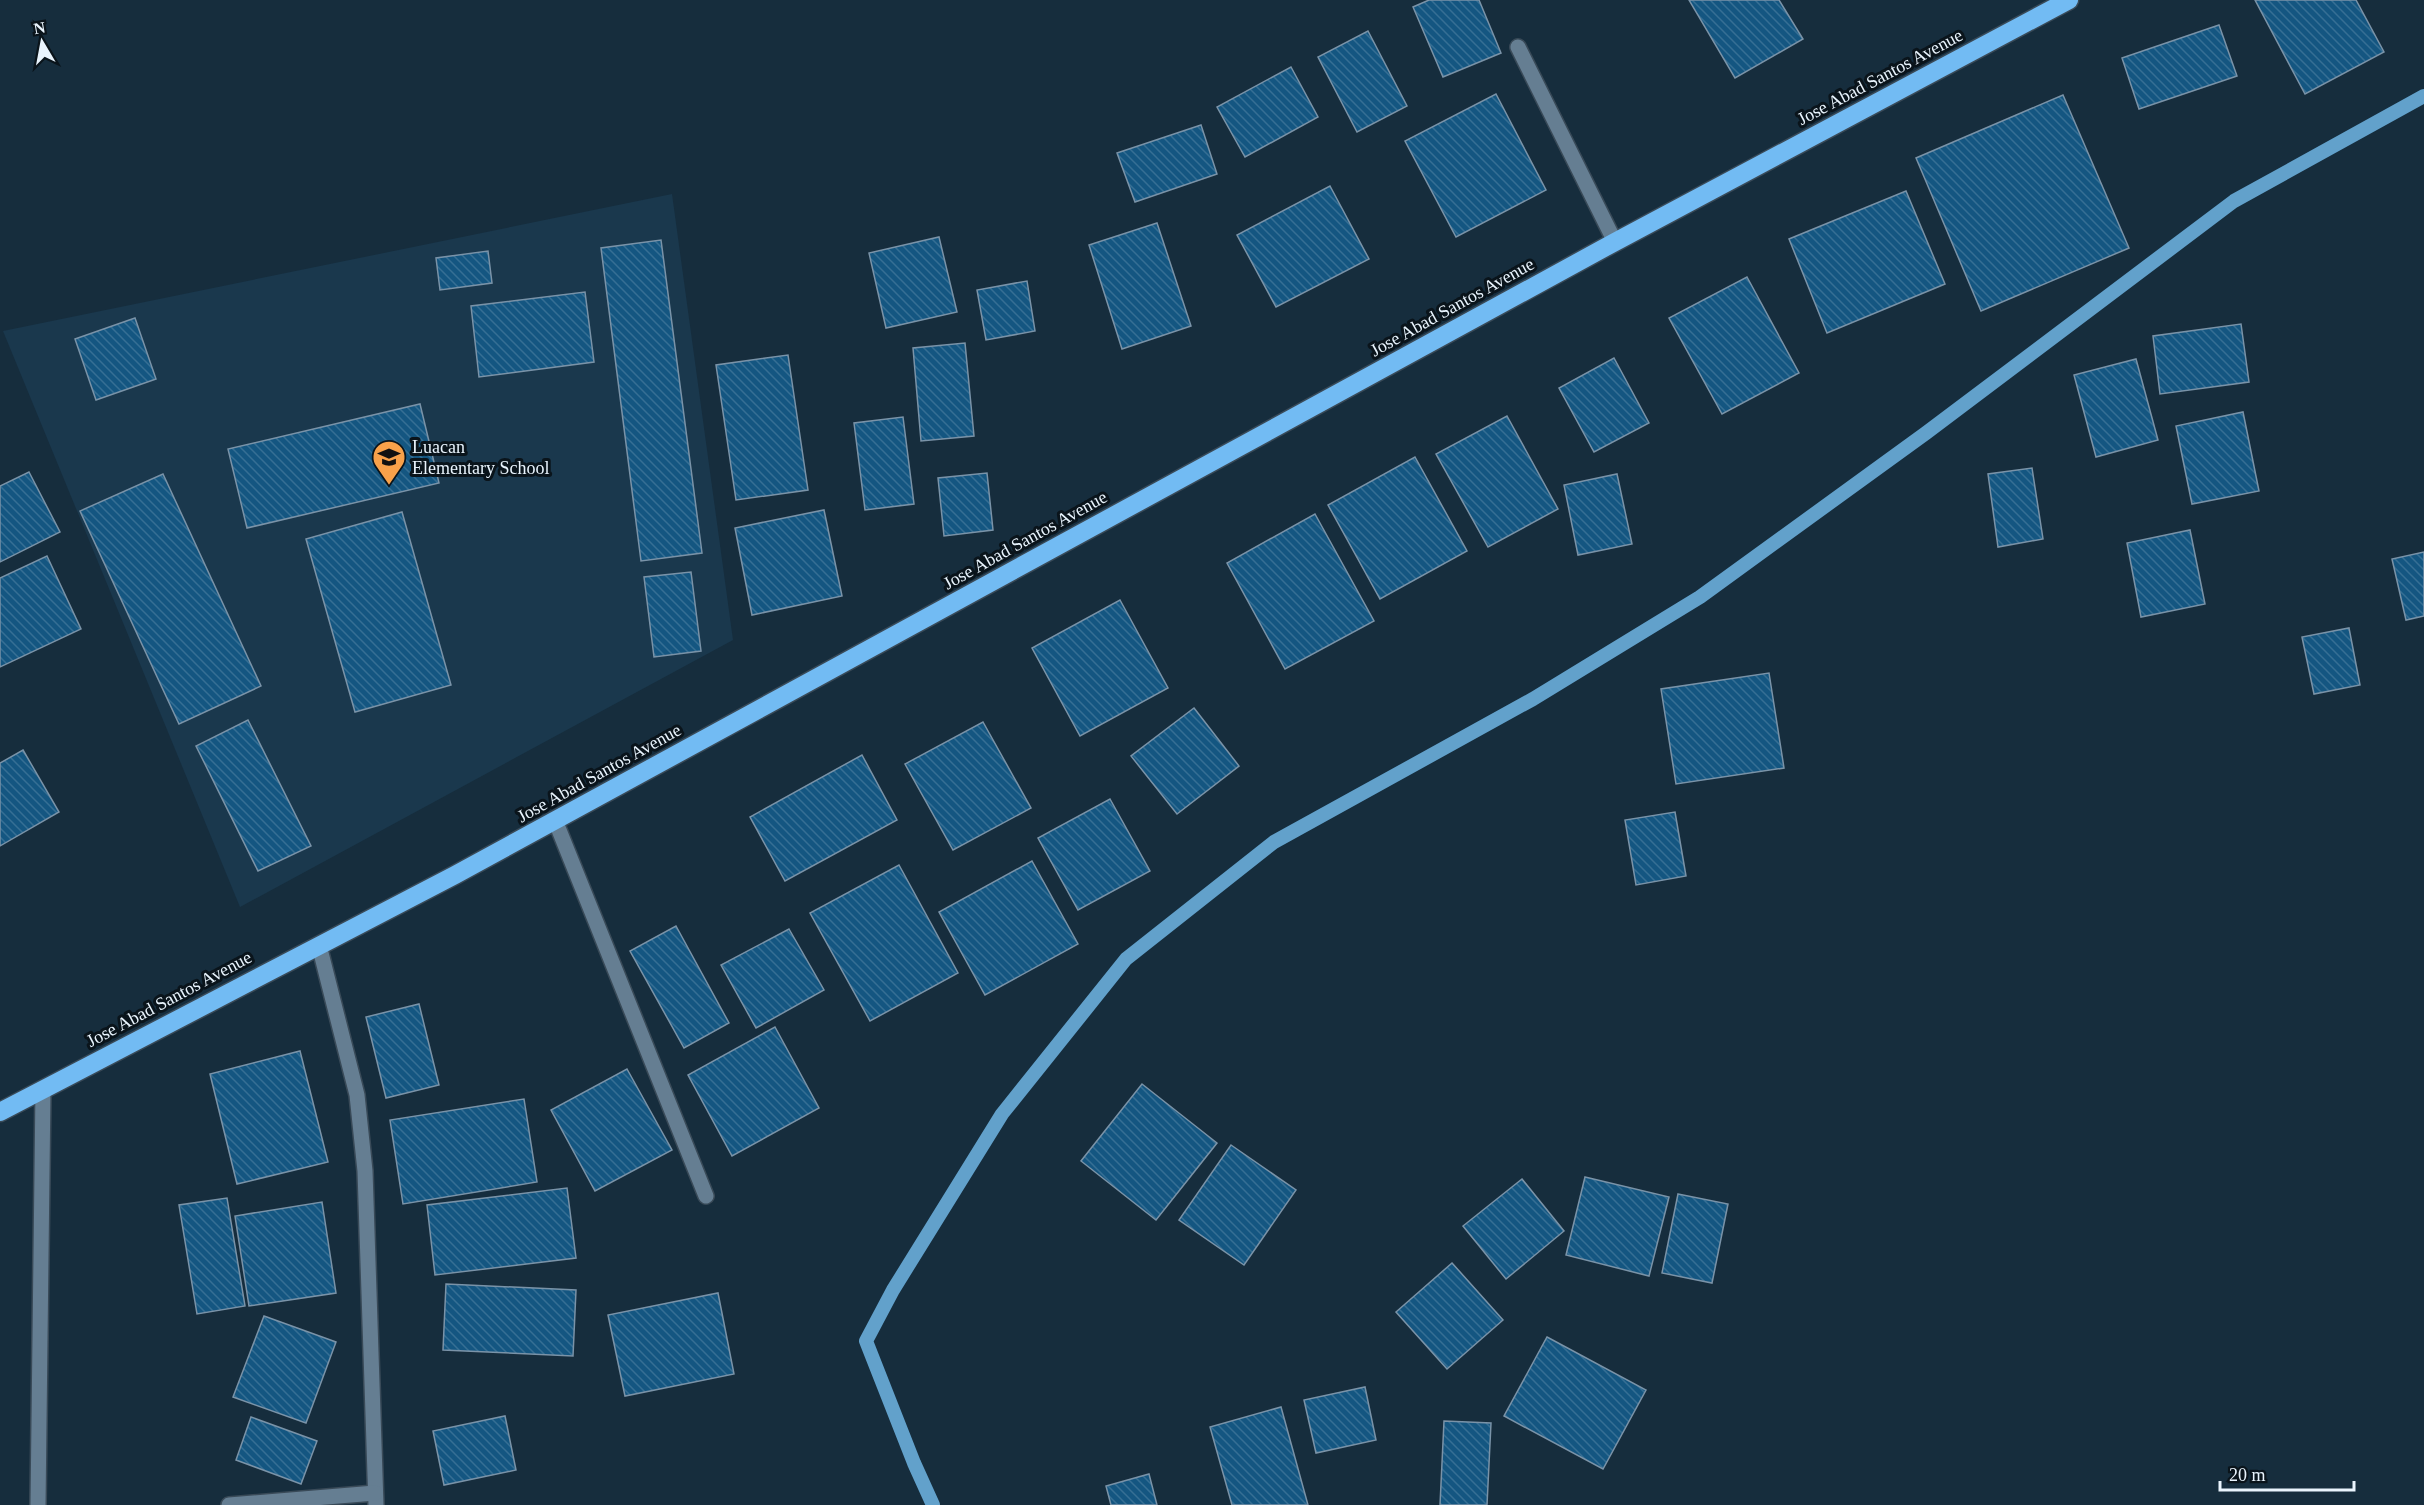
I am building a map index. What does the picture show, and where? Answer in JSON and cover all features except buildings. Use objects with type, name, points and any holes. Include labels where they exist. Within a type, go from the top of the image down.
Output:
[{"type":"highway","name":"Jose Abad Santos Avenue","points":[[0,1112],[555,820],[1615,242],[2068,0]]},
{"type":"street","points":[[1518,47],[1615,242]]},
{"type":"street","points":[[555,820],[706,1196]]},
{"type":"street","points":[[229,1505],[375,1499],[365,1171],[357,1095],[320,945]]},
{"type":"street","points":[[38,1505],[43,1089]]},
{"type":"shaded area","name":"Luacan Elementary School","points":[[672,194],[733,640],[240,907],[3,331]]},
{"type":"waterway","points":[[933,1505],[866,1341],[893,1290],[1002,1114],[1126,959],[1274,842],[1533,699],[1700,597],[1926,433],[2234,201],[2424,96]]},
{"type":"place","name":"Luacan Elementary School","points":[[389,486]]}]
